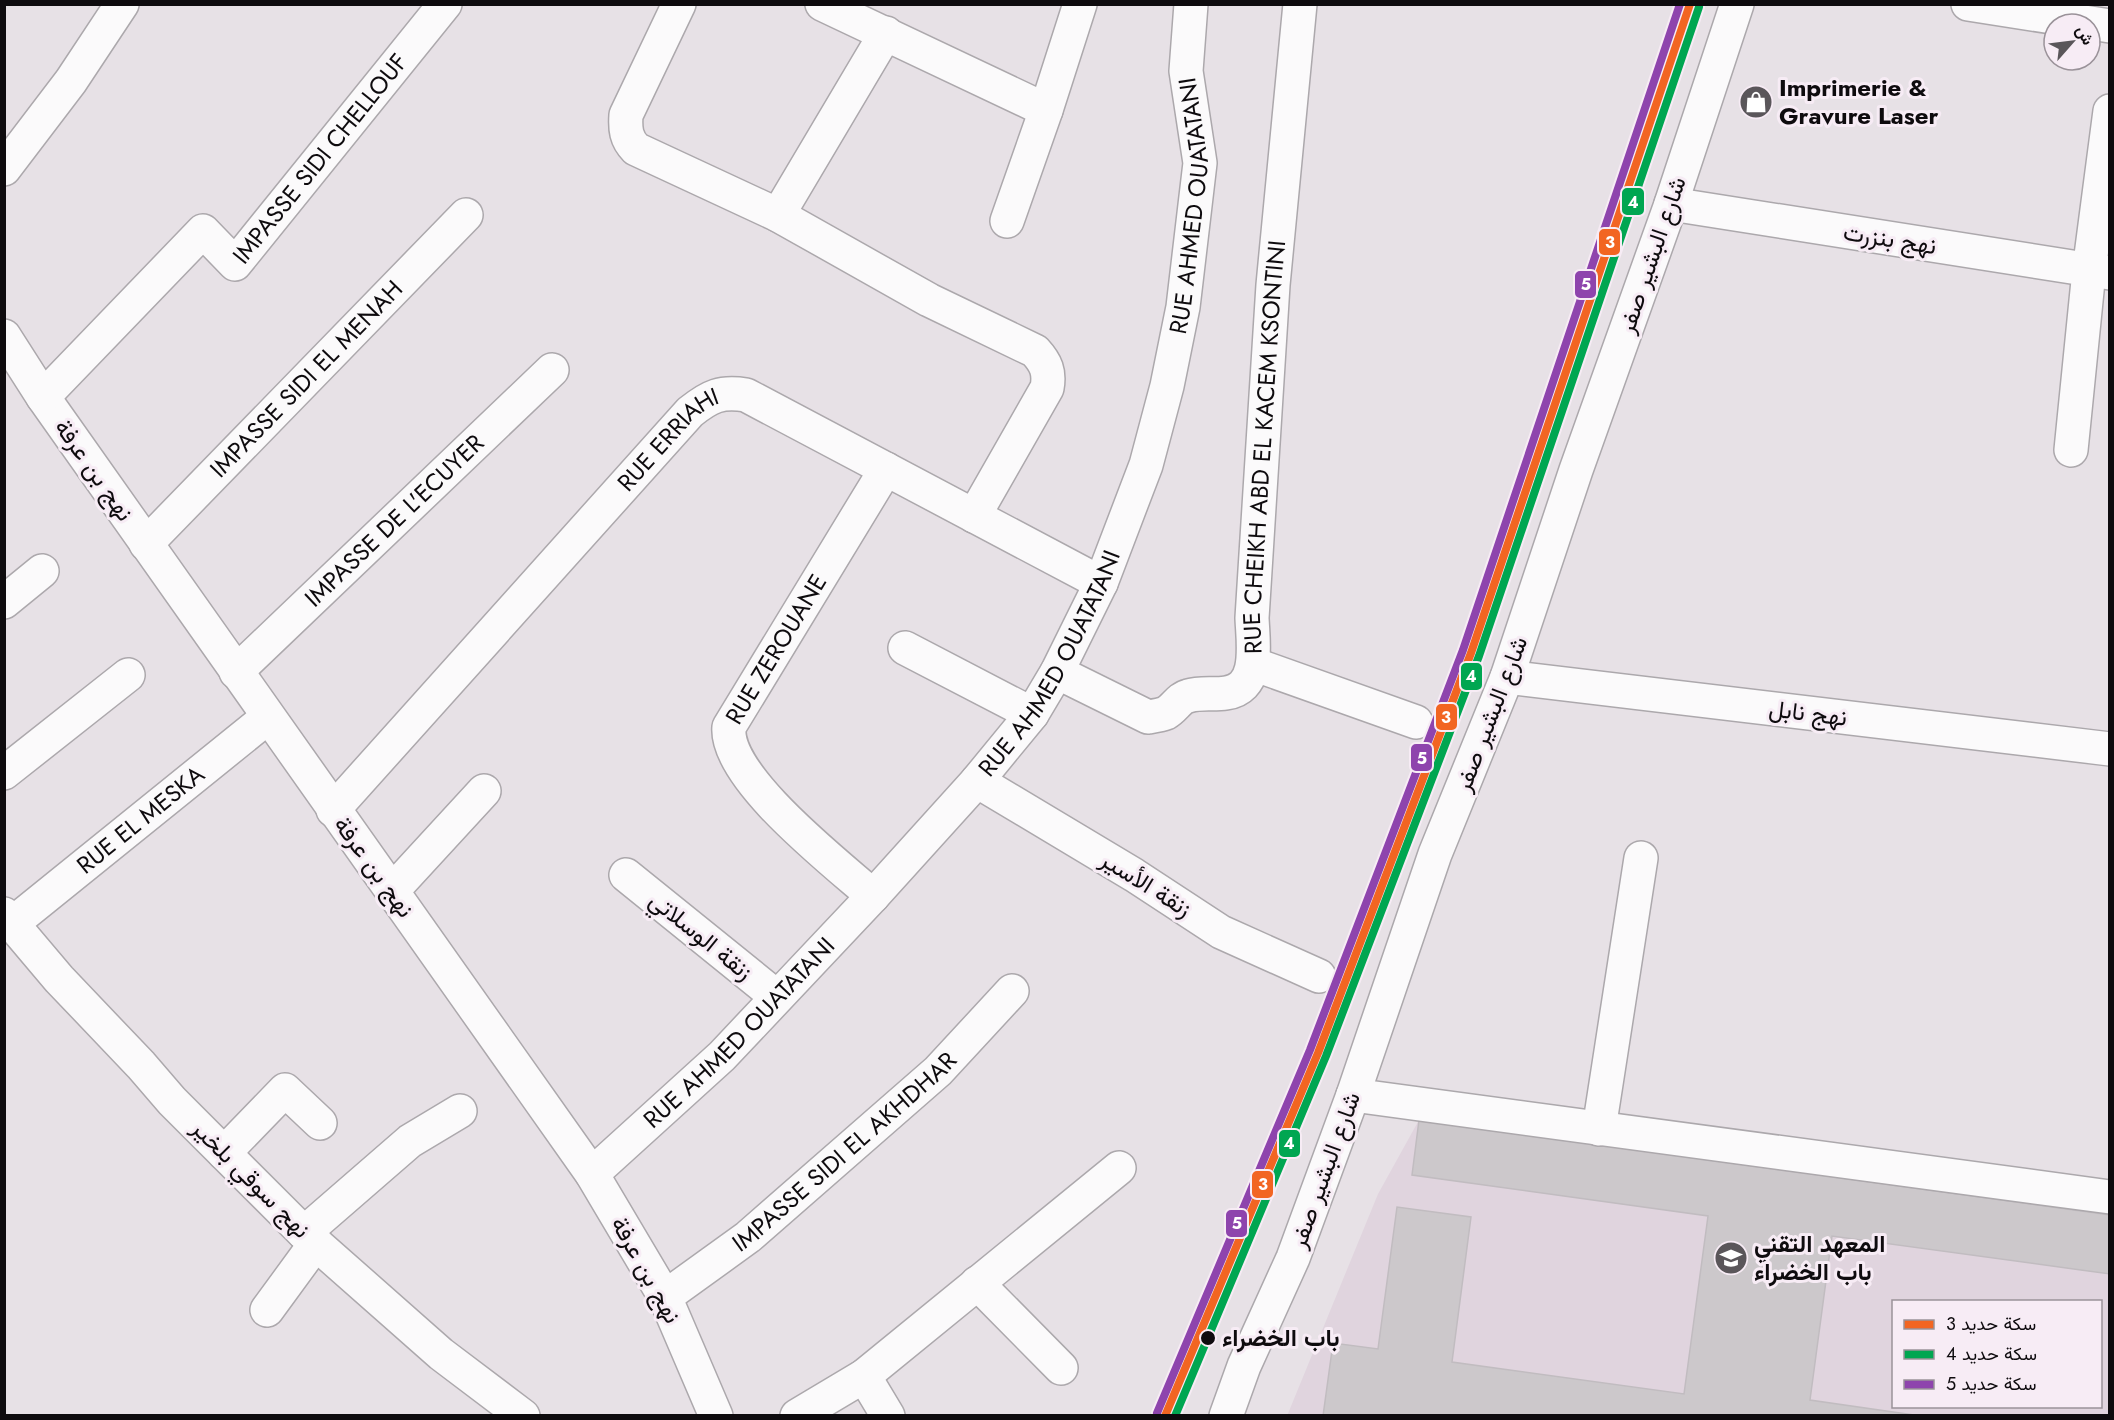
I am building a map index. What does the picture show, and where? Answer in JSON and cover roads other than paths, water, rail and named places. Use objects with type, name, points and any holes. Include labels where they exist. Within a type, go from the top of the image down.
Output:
[{"type":"street","points":[[4,169],[71,81],[122,4]]},
{"type":"street","name":"IMPASSE SIDI CHELLOUF","points":[[43,397],[203,231],[236,264],[445,4]]},
{"type":"street","points":[[679,4],[626,116],[625,130],[630,143],[636,149],[778,215],[929,300],[1035,351],[1044,361],[1049,374],[1047,388],[974,516]]},
{"type":"street","points":[[822,4],[1046,110]]},
{"type":"street","points":[[1006,220],[1046,110],[1080,4]]},
{"type":"street","name":"RUE AHMED OUATATANI","points":[[592,1174],[722,1056],[873,896],[977,781],[1032,714],[1057,672],[1101,583],[1146,465],[1167,386],[1183,307],[1200,163],[1186,71],[1191,4]]},
{"type":"street","name":"RUE CHEIKH ABD EL KACEM KSONTINI","points":[[1057,672],[1148,717],[1167,712],[1183,697],[1238,690],[1248,679],[1253,664],[1252,618],[1273,285],[1300,4]]},
{"type":"street","name":"شارع البشير صفر","points":[[1226,1416],[1244,1366],[1293,1258],[1353,1095],[1435,854],[1507,677],[1576,470],[1671,204],[1737,4]]},
{"type":"street","points":[[1968,4],[2109,26]]},
{"type":"street","points":[[778,215],[886,33]]},
{"type":"street","points":[[2072,450],[2099,272],[2109,111]]},
{"type":"street","name":"نهج بنزرت","points":[[1671,204],[2099,272]]},
{"type":"street","name":"IMPASSE SIDI EL MENAH","points":[[146,544],[466,214]]},
{"type":"street","name":"نهج بن عرفة","points":[[4,336],[43,397],[146,544],[592,1174],[665,1297],[716,1416]]},
{"type":"street","name":"IMPASSE DE L'ECUYER","points":[[236,672],[552,370]]},
{"type":"street","name":"RUE ERRIAHI","points":[[333,810],[690,412],[701,404],[727,392],[746,395],[1101,583]]},
{"type":"street","name":"RUE ZEROUANE","points":[[873,896],[784,817],[746,775],[728,738],[729,727],[886,470]]},
{"type":"street","points":[[4,603],[42,571]]},
{"type":"street","points":[[905,648],[1032,714]]},
{"type":"street","points":[[1253,664],[1416,722]]},
{"type":"street","points":[[4,772],[128,675]]},
{"type":"street","name":"نهج نابل","points":[[1507,677],[2109,749]]},
{"type":"street","name":"RUE EL MESKA","points":[[9,919],[268,717]]},
{"type":"street","name":"زنقة الأسير","points":[[977,781],[1134,875],[1221,932],[1319,976]]},
{"type":"street","points":[[392,891],[484,791]]},
{"type":"street","points":[[1599,1129],[1641,858]]},
{"type":"street","name":"زنقة الوسلاتي","points":[[626,875],[777,997]]},
{"type":"street","name":"نهج سوقي بلخير","points":[[9,919],[59,979],[172,1101],[310,1238],[441,1354],[523,1416]]},
{"type":"street","name":"IMPASSE SIDI EL AKHDHAR","points":[[665,1297],[748,1238],[938,1071],[1012,992]]},
{"type":"street","points":[[224,1153],[285,1090],[320,1123]]},
{"type":"street","points":[[1353,1095],[2109,1197]]},
{"type":"street","points":[[267,1310],[310,1238],[410,1142],[460,1111]]},
{"type":"street","points":[[797,1416],[864,1376],[1119,1168]]},
{"type":"street","points":[[977,1283],[1062,1368]]},
{"type":"street","points":[[864,1376],[888,1416]]},
{"type":"rail line","name":"5","points":[[1157,1413],[1310,1050],[1463,650],[1680,4]]},
{"type":"rail line","name":"3","points":[[1165,1416],[1318,1053],[1471,653],[1690,4]]},
{"type":"rail line","name":"4","points":[[1175,1416],[1326,1056],[1479,656],[1699,7]]},
{"type":"place","name":"Imprimerie & Gravure Laser","points":[[1756,102]]},
{"type":"place","name":"المعهد التقني باب الخضراء","points":[[1731,1258]]},
{"type":"place","name":"باب الخضراء","points":[[1208,1338]]}]
